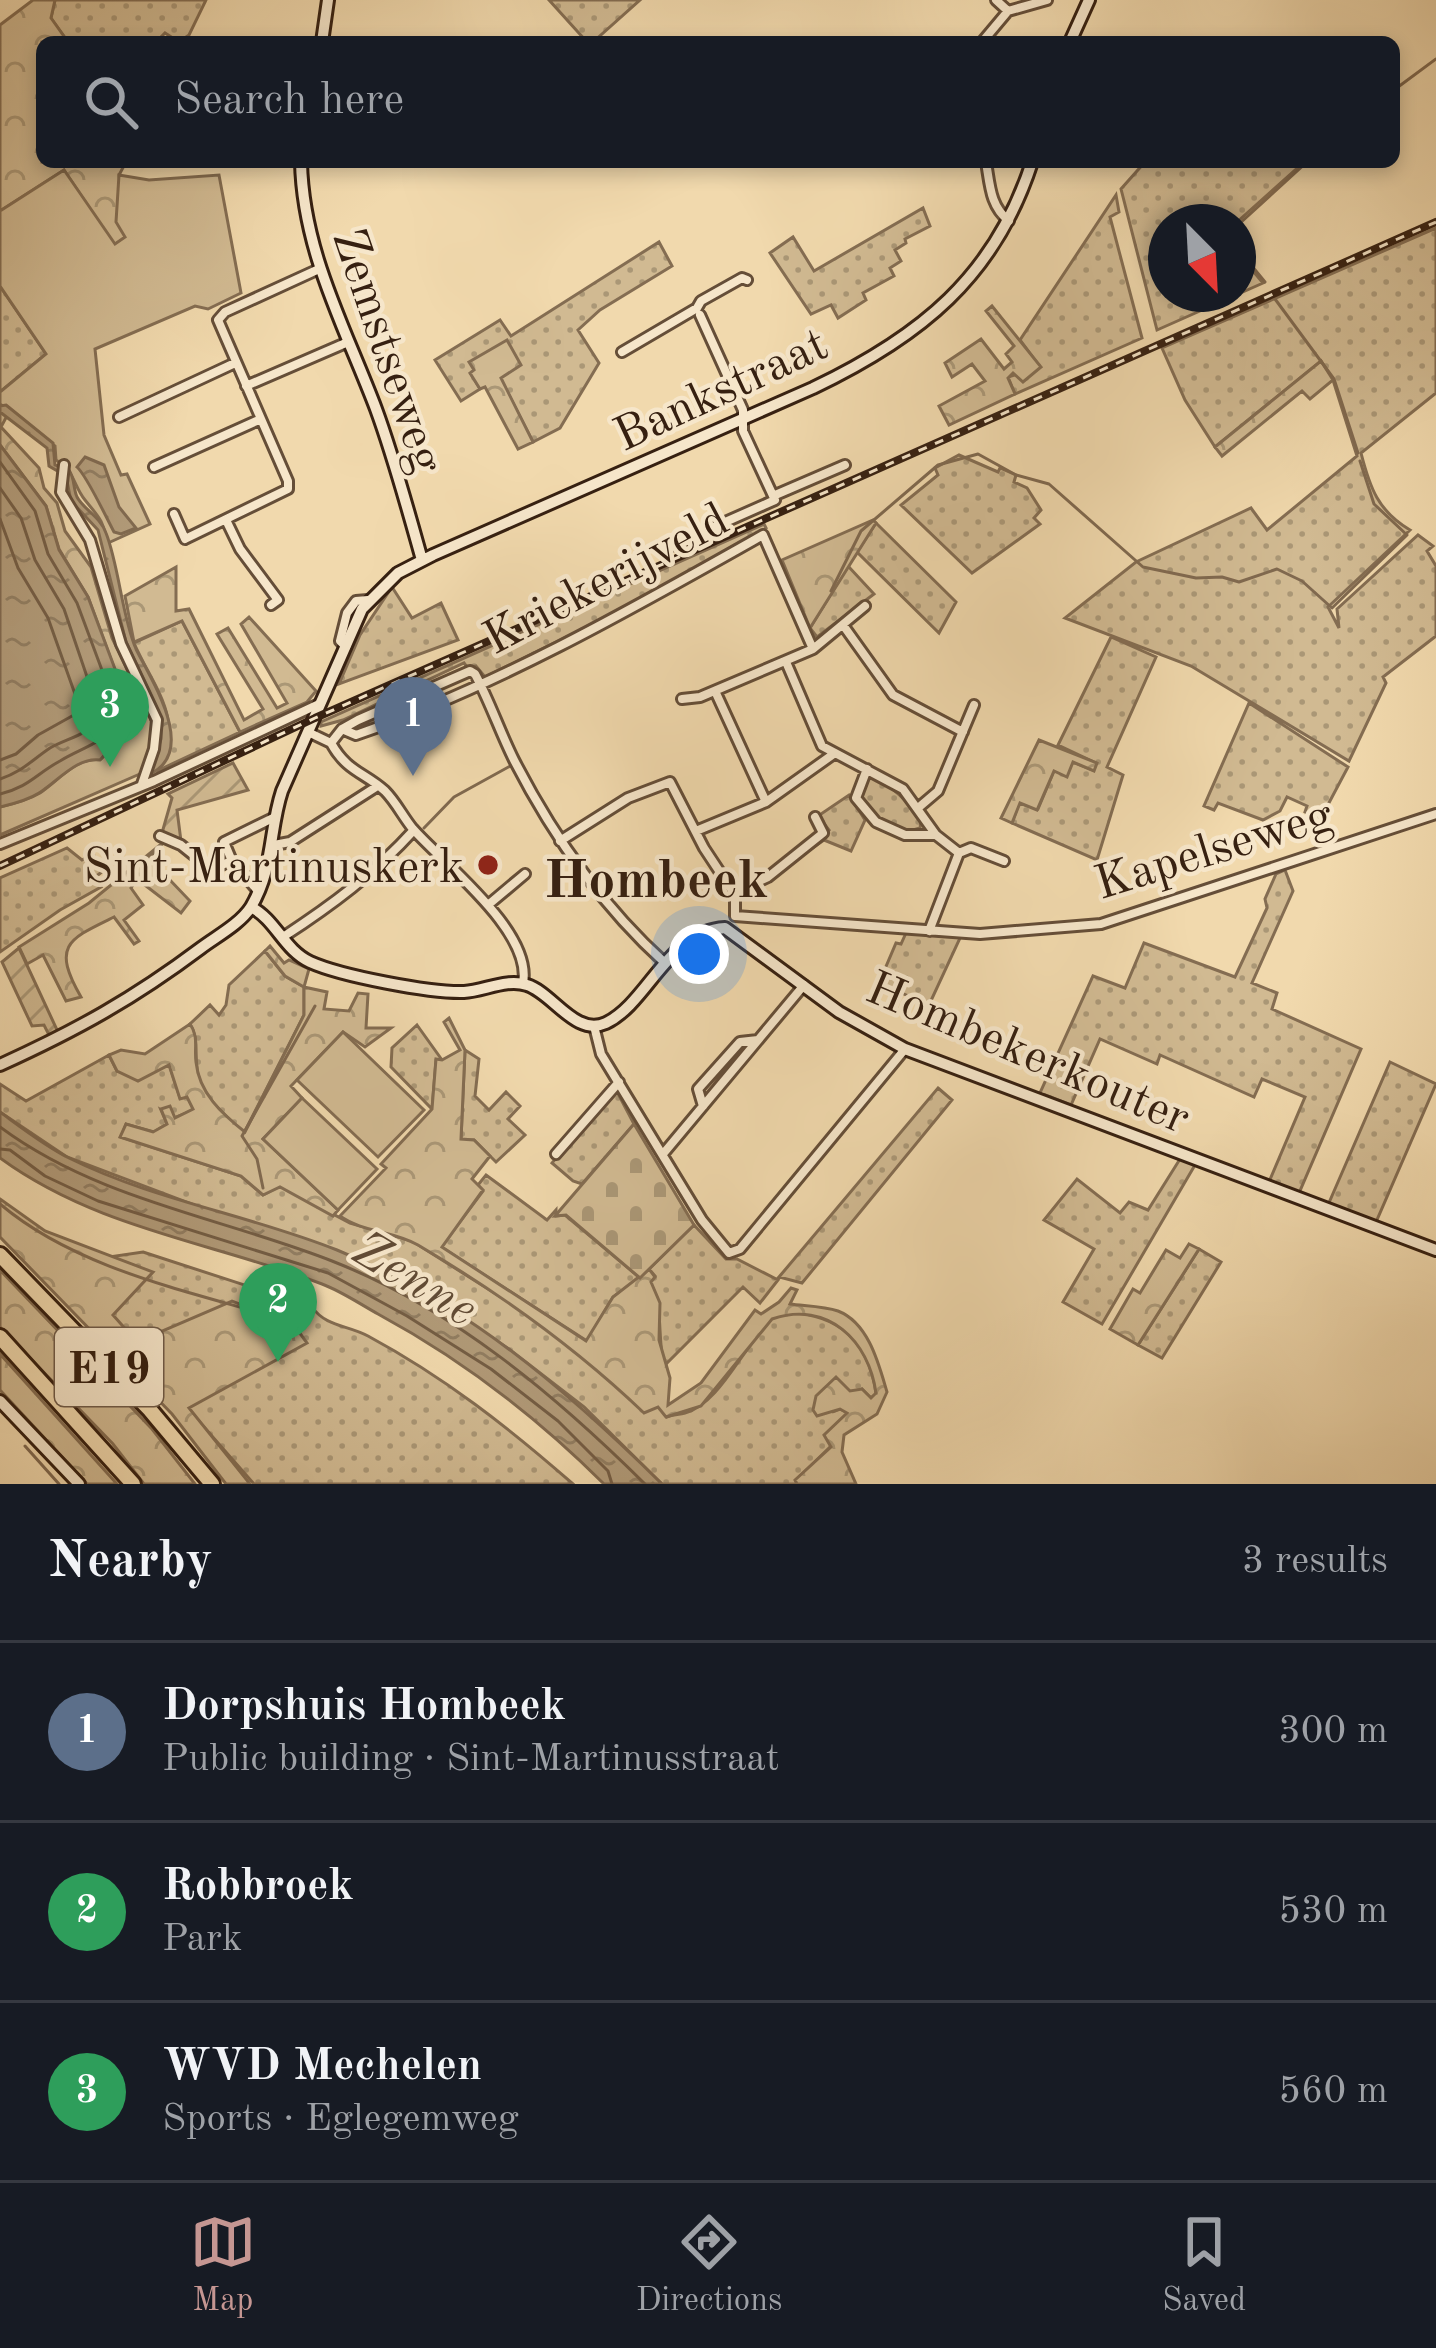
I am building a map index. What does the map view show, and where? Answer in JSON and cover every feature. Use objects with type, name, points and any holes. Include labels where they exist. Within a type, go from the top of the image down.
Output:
[{"type":"highway","name":"E19","points":[[0,1255],[151,1410],[212,1484]]},
{"type":"highway","name":"E19","points":[[0,1337],[133,1484]]},
{"type":"street","points":[[323,36],[328,0]]},
{"type":"street","points":[[996,0],[1008,11]]},
{"type":"street","points":[[987,36],[1008,11],[1047,0]]},
{"type":"street","points":[[1071,0],[1088,2],[1076,36]]},
{"type":"street","name":"Zemstseweg","points":[[302,168],[306,222],[319,269],[376,410],[422,560]]},
{"type":"street","points":[[987,168],[992,200],[1010,222]]},
{"type":"street","name":"Bankstraat","points":[[251,907],[274,845],[275,817],[368,601],[398,573],[422,560],[835,377],[885,347],[956,293],[982,266],[1010,222],[1030,168]]},
{"type":"street","points":[[173,514],[184,538],[288,489],[218,325],[220,315],[319,269]]},
{"type":"street","points":[[622,352],[736,281],[747,280]]},
{"type":"street","points":[[662,550],[775,500],[743,431],[745,418],[700,315]]},
{"type":"street","points":[[246,386],[348,342]]},
{"type":"street","points":[[119,417],[235,363]]},
{"type":"street","points":[[154,467],[261,419]]},
{"type":"street","points":[[64,465],[61,492],[90,540],[121,644],[157,720],[154,749],[141,786]]},
{"type":"street","points":[[773,496],[844,465]]},
{"type":"street","points":[[226,520],[240,549],[278,600],[271,605]]},
{"type":"street","name":"Kriekerijveld","points":[[342,729],[356,735],[480,683],[596,628],[764,535],[812,649]]},
{"type":"street","points":[[682,699],[715,691],[812,649],[865,605]]},
{"type":"street","points":[[843,625],[893,694],[963,732]]},
{"type":"street","points":[[786,662],[822,746],[903,789],[936,836],[959,854]]},
{"type":"street","points":[[331,743],[342,729],[470,671],[560,841],[630,932],[665,963]]},
{"type":"street","points":[[715,691],[766,802]]},
{"type":"street","points":[[0,844],[158,779],[321,703]]},
{"type":"street","points":[[918,808],[938,791],[974,706]]},
{"type":"street","points":[[308,732],[331,743],[350,770],[377,786],[488,905],[522,959],[523,983]]},
{"type":"street","points":[[696,831],[766,802],[835,752]]},
{"type":"street","points":[[867,769],[856,798],[872,819],[905,835],[936,836]]},
{"type":"street","points":[[0,1065],[108,1014],[251,907],[304,959],[330,969],[466,992],[523,983],[579,1022],[594,1026],[614,1016],[696,935],[725,928],[735,916],[733,893],[670,782],[628,798],[560,841]]},
{"type":"street","points":[[274,845],[290,842],[377,786]]},
{"type":"street","name":"Kapelseweg","points":[[735,916],[1000,933],[1101,924],[1436,814]]},
{"type":"street","points":[[257,891],[223,847],[228,838],[275,817]]},
{"type":"street","points":[[733,893],[768,877],[823,832],[814,817]]},
{"type":"street","points":[[281,938],[347,896],[415,830]]},
{"type":"street","points":[[160,836],[190,850],[212,869],[232,861]]},
{"type":"street","points":[[929,931],[959,854],[971,848],[1004,861]]},
{"type":"street","points":[[488,905],[526,874]]},
{"type":"street","name":"Hombekerkouter","points":[[725,928],[839,1012],[905,1049],[1436,1250]]},
{"type":"street","points":[[663,1154],[804,986]]},
{"type":"street","points":[[594,1026],[596,1044],[710,1232],[726,1251],[734,1253],[905,1049]]},
{"type":"street","points":[[556,1154],[619,1082]]},
{"type":"street","points":[[0,1402],[79,1484]]},
{"type":"green space","points":[[33,0],[55,0],[51,18],[64,36],[36,36],[36,168],[123,168],[119,175],[125,238],[114,245],[64,170],[0,211],[0,25]]},
{"type":"green space","points":[[55,0],[206,0],[188,36],[64,36],[51,18]]},
{"type":"green space","points":[[549,0],[640,0],[600,36],[582,36]]},
{"type":"green space","points":[[1140,168],[1297,168],[1256,205],[1148,204],[1148,295],[1121,189]]},
{"type":"green space","points":[[64,170],[115,244],[125,237],[116,222],[119,175],[149,180],[219,175],[241,293],[208,309],[195,306],[95,349],[104,435],[150,524],[108,543],[100,519],[56,460],[55,446],[0,404],[0,392],[46,354],[0,286],[0,211]]},
{"type":"green space","points":[[1116,195],[1119,212],[1110,217],[1142,338],[1015,394],[1008,377],[1040,367],[1020,340]]},
{"type":"green space","points":[[923,208],[930,226],[895,250],[901,261],[890,268],[894,276],[863,293],[866,300],[838,318],[831,305],[811,314],[770,253],[793,237],[814,271]]},
{"type":"green space","points":[[1436,228],[1436,393],[1361,453],[1377,498],[1410,530],[1328,607],[1339,628],[1337,609],[1418,535],[1433,546],[1427,551],[1436,566],[1436,636],[1383,677],[1386,683],[1349,761],[1191,666],[1065,618],[1136,562],[1251,508],[1267,530],[1357,456],[1333,380],[1321,361],[1215,447],[1185,400],[1162,348],[1244,312],[1256,312],[1256,307]]},
{"type":"green space","points":[[659,242],[672,266],[600,310],[578,330],[599,363],[560,428],[533,442],[500,378],[474,371],[471,374],[480,389],[461,401],[435,360],[500,320],[511,336]]},
{"type":"green space","points":[[0,286],[46,354],[0,392]]},
{"type":"green space","points":[[992,306],[1041,367],[1023,382],[1013,373],[1008,378],[1015,394],[949,425],[939,406],[985,381],[972,364],[952,377],[945,363],[981,339],[1004,369],[1012,362],[1006,354],[1014,346],[986,311]]},
{"type":"green space","points":[[1152,312],[1198,312],[1157,330]]},
{"type":"green space","points":[[507,340],[521,365],[501,378],[533,442],[518,449],[485,387],[480,389],[470,373],[474,370],[469,362]]},
{"type":"green space","points":[[1321,361],[1333,380],[1310,399],[1302,391],[1222,456],[1215,447]]},
{"type":"green space","points":[[0,404],[9,412],[1,427],[39,468],[65,531],[91,567],[112,638],[132,679],[120,684],[88,597],[59,549],[46,506],[0,445]]},
{"type":"green space","points":[[959,455],[1016,475],[1014,482],[1027,488],[1041,510],[1034,518],[1040,524],[972,573],[901,505],[938,475],[935,468]]},
{"type":"green space","points":[[873,520],[876,523],[810,628],[782,560]]},
{"type":"green space","points":[[876,523],[956,602],[939,633],[857,552]]},
{"type":"green space","points":[[764,524],[766,528],[644,599],[485,677],[476,666],[464,663],[321,726],[321,722]]},
{"type":"green space","points":[[848,566],[874,594],[817,637],[810,628]]},
{"type":"green space","points":[[176,567],[176,611],[189,609],[244,720],[263,709],[217,634],[228,628],[277,708],[287,703],[241,624],[249,617],[316,691],[307,702],[240,732],[182,621],[134,642],[125,596]]},
{"type":"green space","points":[[392,587],[412,618],[441,603],[458,640],[339,684],[360,635]]},
{"type":"green space","points":[[182,621],[240,732],[159,770],[168,719],[134,643]]},
{"type":"green space","points":[[1111,637],[1156,657],[1107,767],[1123,775],[1097,860],[1012,823],[1019,803],[1038,809],[1054,771],[1073,762],[1093,770],[1096,763],[1058,745]]},
{"type":"green space","points":[[145,698],[154,732],[142,773],[0,835],[0,807],[40,793],[84,762],[101,759],[129,731],[125,701]]},
{"type":"green space","points":[[1249,703],[1348,767],[1314,831],[1303,826],[1307,806],[1287,797],[1280,811],[1263,820],[1218,803],[1214,810],[1204,806]]},
{"type":"green space","points":[[1039,740],[1097,763],[1094,771],[1073,762],[1067,777],[1054,771],[1037,810],[1020,803],[1012,823],[1001,818]]},
{"type":"green space","points":[[233,763],[248,790],[177,810],[181,841],[162,833],[172,798],[168,794]]},
{"type":"green space","points":[[871,775],[905,801],[921,821],[920,828],[906,832],[869,811],[860,794]]},
{"type":"green space","points":[[849,795],[865,820],[851,851],[824,840],[811,849],[829,830],[818,816]]},
{"type":"green space","points":[[165,841],[149,858],[190,901],[181,913],[137,879],[131,888],[143,905],[124,920],[139,941],[134,944],[114,917],[76,938],[66,955],[81,997],[66,1001],[43,955],[27,964],[19,947],[89,903]]},
{"type":"green space","points":[[67,848],[82,860],[93,854],[103,871],[94,878],[101,887],[0,952],[0,878]]},
{"type":"green space","points":[[1285,870],[1293,891],[1252,983],[1277,993],[1272,1009],[1361,1049],[1299,1193],[1269,1182],[1305,1097],[1262,1079],[1254,1097],[1160,1055],[1157,1064],[1100,1039],[1071,1105],[1040,1093],[1093,976],[1125,988],[1144,943],[1235,977],[1267,908],[1265,899],[1276,874]]},
{"type":"green space","points":[[906,933],[961,936],[929,1005],[879,983],[896,943],[901,944]]},
{"type":"green space","points":[[270,946],[284,963],[289,960],[309,969],[304,987],[285,976],[265,951]]},
{"type":"green space","points":[[19,948],[58,1032],[49,1035],[44,1025],[32,1026],[2,962]]},
{"type":"green space","points":[[265,951],[285,976],[304,987],[304,1015],[244,1133],[204,1089],[190,1024],[210,1005],[219,1015],[229,985]]},
{"type":"green space","points":[[304,987],[327,992],[324,1009],[349,1011],[358,993],[368,994],[366,1028],[391,1028],[365,1047],[343,1032],[291,1086],[302,1098],[263,1139],[338,1210],[333,1216],[280,1187],[263,1195],[241,1176],[120,1137],[126,1124],[153,1132],[167,1124],[161,1109],[170,1106],[175,1118],[193,1109],[187,1097],[180,1099],[169,1065],[138,1081],[117,1071],[109,1055],[121,1050],[145,1054],[190,1024],[198,1073],[207,1093],[245,1132],[304,1015]]},
{"type":"green space","points":[[449,1018],[465,1050],[461,1139],[474,1140],[490,1156],[472,1179],[483,1190],[442,1247],[586,1341],[613,1297],[649,1269],[660,1303],[659,1340],[670,1378],[668,1405],[701,1383],[755,1310],[761,1314],[791,1288],[797,1290],[790,1304],[833,1309],[849,1317],[871,1346],[887,1392],[877,1414],[844,1435],[842,1452],[856,1484],[797,1484],[795,1480],[831,1447],[824,1435],[847,1413],[840,1409],[817,1416],[813,1410],[816,1396],[836,1377],[850,1391],[862,1389],[871,1398],[876,1393],[865,1357],[828,1320],[811,1315],[772,1319],[701,1406],[666,1417],[658,1407],[644,1413],[564,1344],[479,1283],[409,1240],[340,1216],[432,1109],[436,1059],[460,1050],[444,1022]]},
{"type":"green space","points":[[417,1025],[442,1060],[436,1060],[432,1109],[391,1067],[392,1048]]},
{"type":"green space","points":[[343,1032],[424,1110],[378,1157],[297,1080]]},
{"type":"green space","points":[[465,1050],[479,1059],[475,1096],[489,1110],[506,1092],[520,1106],[508,1119],[525,1135],[496,1162],[474,1140],[461,1140]]},
{"type":"green space","points":[[109,1055],[117,1071],[148,1074],[169,1064],[180,1098],[187,1096],[194,1110],[174,1118],[161,1110],[167,1124],[154,1132],[126,1124],[121,1137],[241,1176],[263,1195],[280,1186],[350,1223],[412,1241],[531,1316],[667,1417],[704,1403],[766,1324],[786,1314],[823,1319],[847,1333],[869,1366],[876,1394],[871,1398],[862,1389],[832,1412],[848,1413],[831,1446],[797,1484],[662,1484],[584,1407],[509,1349],[417,1289],[67,1157],[0,1112],[0,1084],[26,1101]]},
{"type":"green space","points":[[1390,1062],[1436,1084],[1376,1222],[1328,1205]]},
{"type":"green space","points":[[614,1086],[634,1124],[582,1184],[573,1181],[552,1163]]},
{"type":"green space","points":[[938,1088],[952,1100],[802,1283],[779,1277]]},
{"type":"green space","points":[[302,1098],[377,1169],[338,1210],[263,1139]]},
{"type":"green space","points":[[634,1124],[694,1225],[640,1278],[566,1215],[555,1216]]},
{"type":"green space","points":[[1180,1159],[1195,1165],[1102,1324],[1063,1302],[1094,1249],[1044,1220],[1077,1179],[1120,1213],[1129,1202],[1148,1210]]},
{"type":"green space","points":[[486,1175],[547,1220],[556,1210],[556,1216],[565,1215],[640,1278],[613,1297],[587,1341],[441,1247],[483,1191],[478,1185]]},
{"type":"green space","points":[[0,1199],[45,1231],[153,1272],[113,1315],[137,1342],[232,1301],[294,1325],[307,1343],[189,1408],[250,1484],[226,1484],[172,1414],[0,1237]]},
{"type":"green space","points":[[694,1225],[726,1259],[737,1259],[778,1280],[760,1303],[743,1287],[664,1366],[657,1302],[650,1282],[655,1276],[649,1269]]},
{"type":"green space","points":[[1189,1244],[1199,1249],[1138,1345],[1110,1329],[1133,1289],[1140,1293],[1166,1250],[1180,1258]]},
{"type":"green space","points":[[1199,1249],[1221,1262],[1162,1358],[1138,1345]]},
{"type":"green space","points":[[143,1252],[312,1307],[331,1322],[368,1336],[475,1404],[573,1484],[254,1484],[61,1264]]},
{"type":"green space","points":[[0,1270],[152,1429],[195,1484],[144,1484],[113,1444],[0,1327]]},
{"type":"green space","points":[[0,1354],[117,1484],[87,1484],[0,1390]]},
{"type":"water","points":[[6,405],[53,443],[55,465],[69,470],[77,497],[106,533],[131,636],[160,695],[171,732],[164,763],[150,774],[161,739],[161,717],[126,642],[98,530],[71,501],[66,476],[49,466],[47,448],[0,412],[0,406]]},
{"type":"water","points":[[0,445],[46,506],[59,550],[88,597],[121,685],[130,727],[100,760],[84,762],[35,795],[0,807]]},
{"type":"water","points":[[85,457],[104,465],[119,507],[136,528],[114,532],[77,467]]},
{"type":"water","name":"Zenne","points":[[0,1112],[51,1148],[101,1173],[337,1250],[428,1295],[551,1382],[662,1484],[604,1484],[525,1412],[469,1370],[336,1290],[116,1218],[37,1182],[0,1158]]},
{"type":"waterway","points":[[1400,86],[1436,59]]},
{"type":"waterway","points":[[1256,209],[1300,168]]},
{"type":"waterway","points":[[1256,271],[1265,282]]},
{"type":"waterway","points":[[1275,299],[1334,379],[1358,453]]},
{"type":"waterway","points":[[831,591],[861,531],[938,465],[978,454],[1016,475],[1049,484],[1143,567],[1239,582],[1277,569],[1302,581],[1332,608],[1407,535],[1374,504],[1360,461]]},
{"type":"waterway","points":[[424,828],[454,797],[512,765]]},
{"type":"waterway","points":[[263,1188],[257,1159],[242,1136],[315,1006]]},
{"type":"waterway","points":[[0,1204],[31,1227],[101,1263],[291,1322]]},
{"type":"waterway","points":[[25,1446],[59,1484]]},
{"type":"railway","points":[[0,866],[315,718],[1436,222]]},
{"type":"place","name":"WVD Mechelen","points":[[110,767]]},
{"type":"place","name":"Dorpshuis Hombeek","points":[[413,776]]},
{"type":"place","name":"Sint-Martinuskerk","points":[[488,865]]},
{"type":"place","name":"Robbroek","points":[[278,1362]]},
{"type":"district","name":"Hombeek","points":[[656,878]]}]
